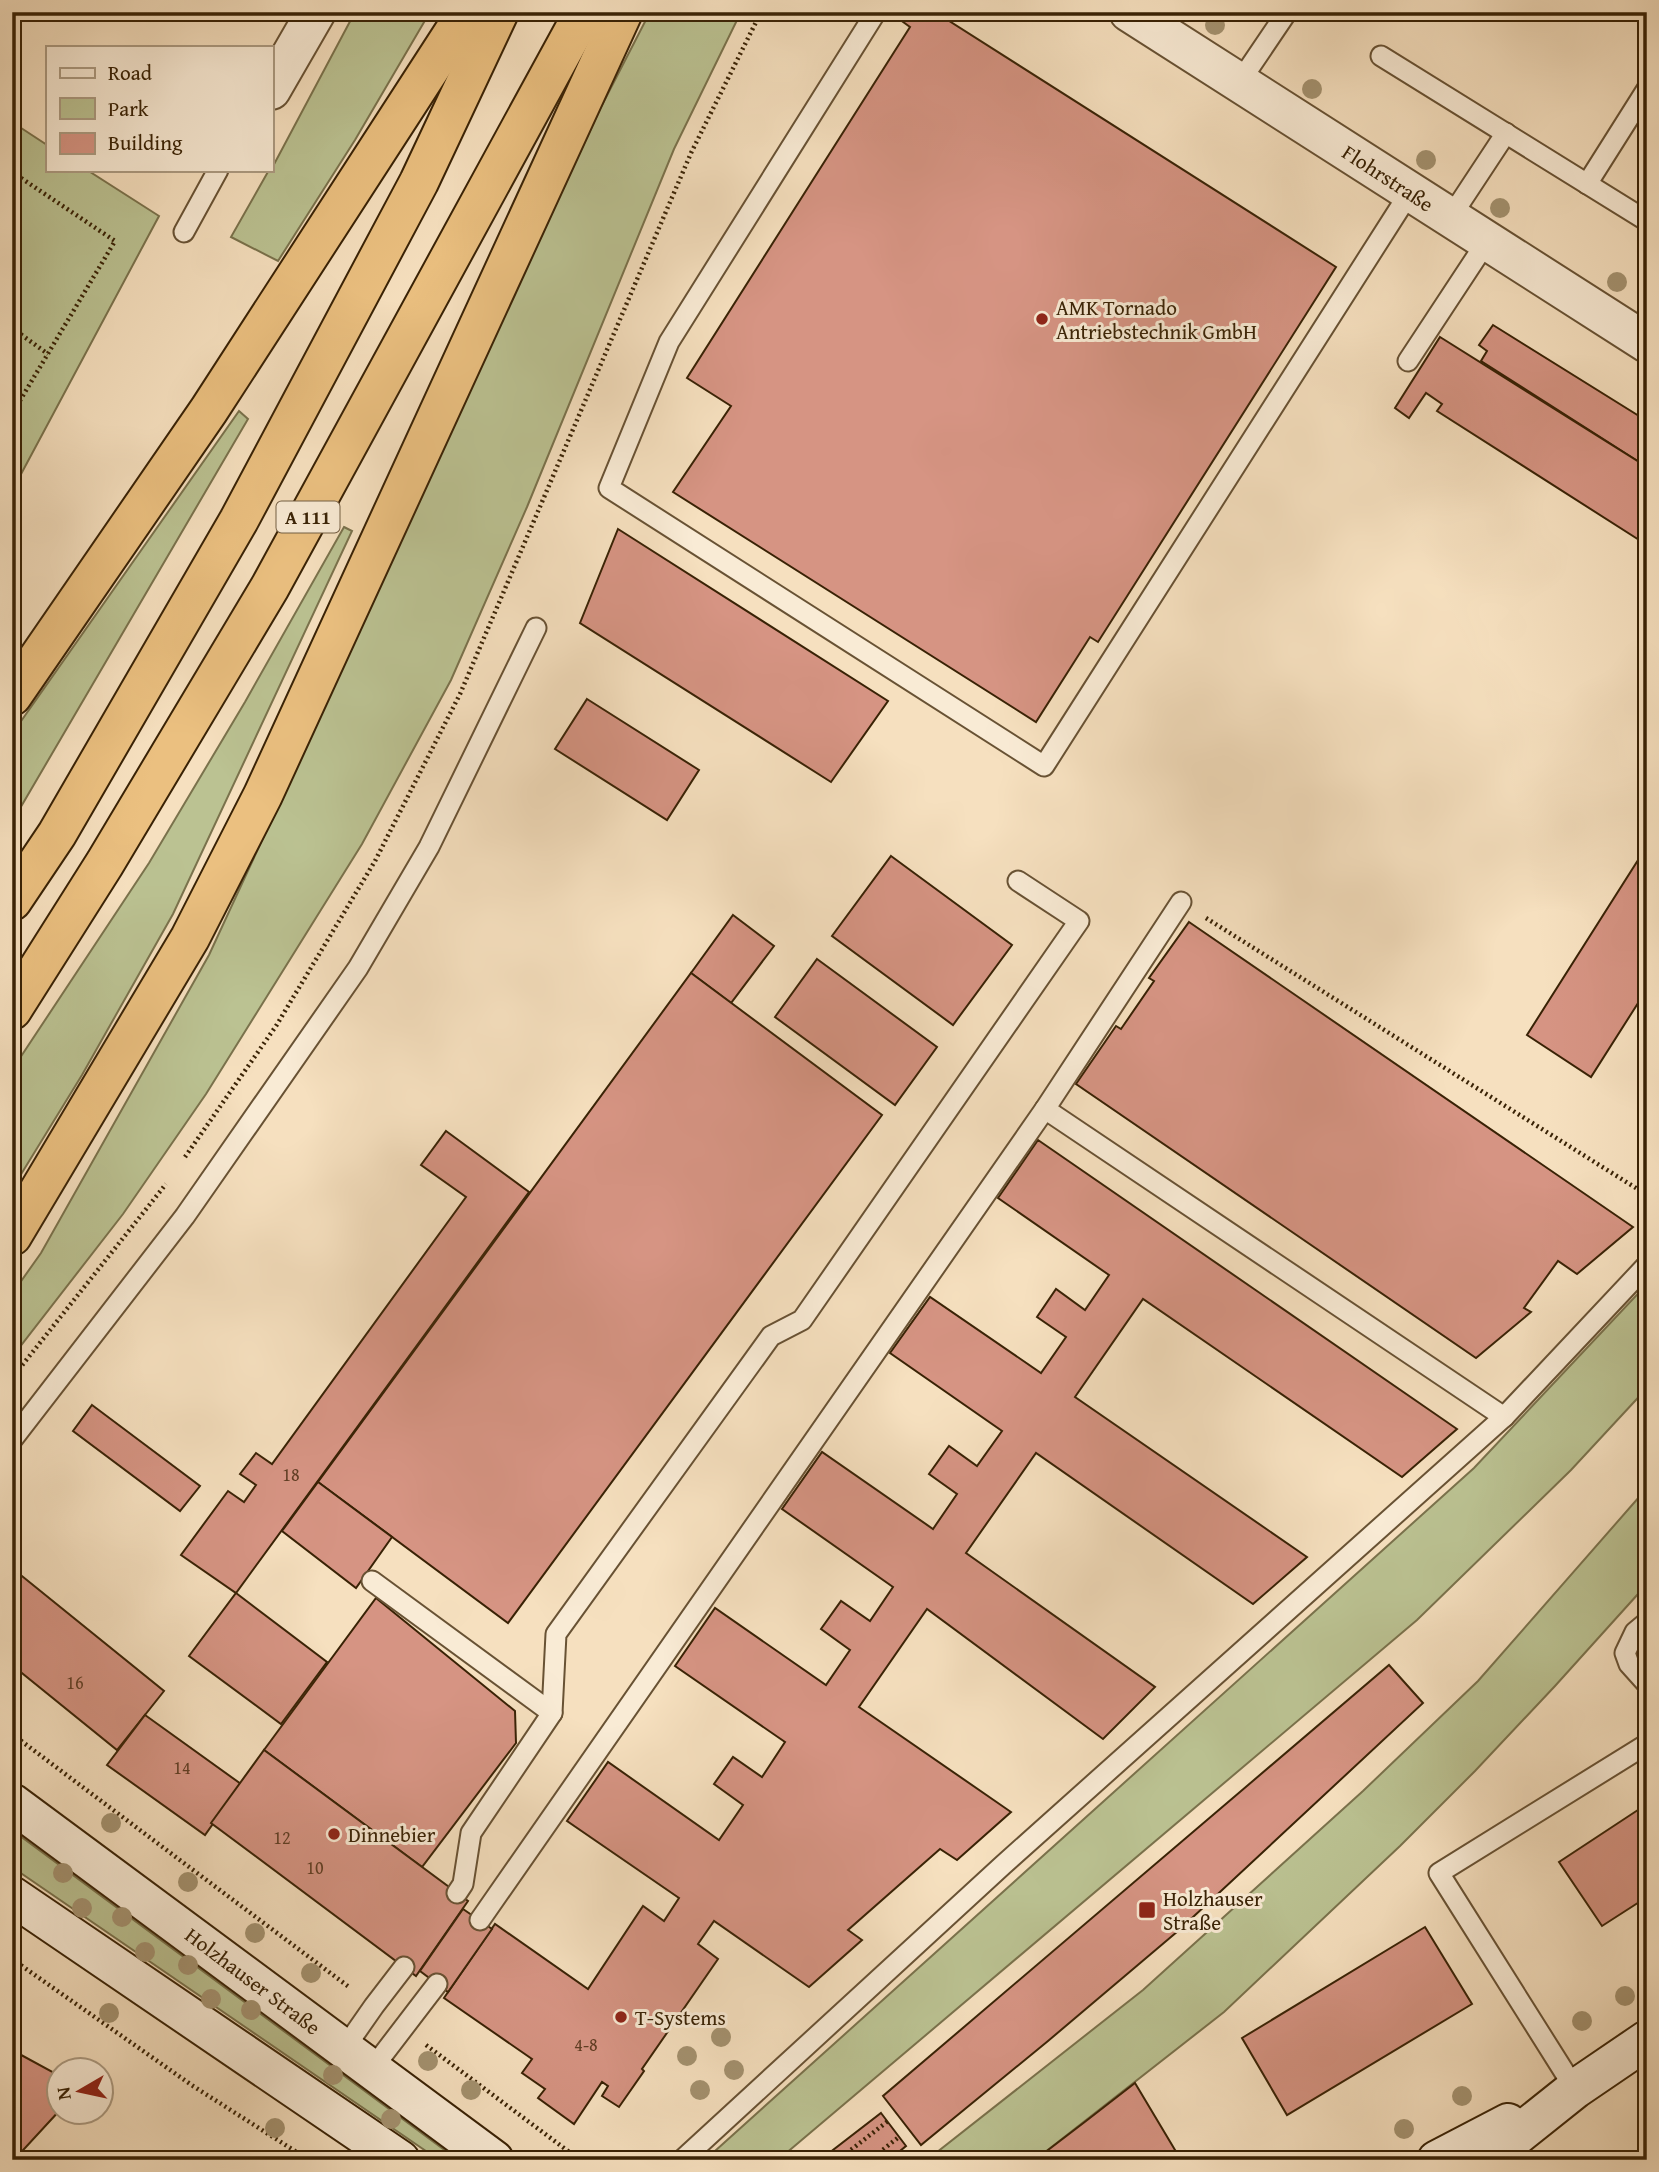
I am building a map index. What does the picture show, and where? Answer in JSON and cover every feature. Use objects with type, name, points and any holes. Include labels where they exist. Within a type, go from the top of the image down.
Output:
[{"type":"highway","points":[[12,696],[209,410],[461,21],[470,12]]},
{"type":"highway","name":"A 111","points":[[12,901],[57,834],[239,520],[419,182],[499,12]]},
{"type":"highway","name":"A 111","points":[[12,1010],[105,863],[270,587],[584,12]]},
{"type":"highway","points":[[12,1237],[190,938],[263,795],[623,12]]},
{"type":"main road","points":[[273,87],[316,12]]},
{"type":"main road","name":"Flohrstraße","points":[[1129,12],[1647,343]]},
{"type":"main road","name":"Holzhauser Straße","points":[[12,1803],[494,2160]]},
{"type":"main road","points":[[12,1896],[400,2160]]},
{"type":"main road","points":[[1486,2160],[1575,2089],[1647,2040]]},
{"type":"main road","points":[[1437,2160],[1575,2089]]},
{"type":"lane","points":[[876,12],[669,342],[609,488],[1044,766],[1410,191]]},
{"type":"lane","points":[[1239,83],[1287,12]]},
{"type":"lane","points":[[1381,56],[1647,221]]},
{"type":"lane","points":[[1587,184],[1647,89]]},
{"type":"lane","points":[[1450,218],[1506,133]]},
{"type":"lane","points":[[184,232],[217,172]]},
{"type":"lane","points":[[1408,361],[1487,241]]},
{"type":"lane","points":[[12,1440],[185,1216],[358,968],[429,847],[536,628]]},
{"type":"lane","points":[[457,1893],[463,1884],[471,1833],[552,1713],[556,1634],[771,1336],[802,1320],[1079,921],[1018,881]]},
{"type":"lane","points":[[480,1920],[1045,1109],[1181,902]]},
{"type":"lane","points":[[1045,1109],[1504,1417]]},
{"type":"lane","points":[[682,2160],[1003,1865],[1504,1417],[1647,1265]]},
{"type":"lane","points":[[372,1581],[552,1713]]},
{"type":"lane","points":[[1647,1622],[1635,1632],[1625,1653],[1629,1664],[1647,1684]]},
{"type":"lane","points":[[1575,2089],[1438,1873],[1647,1744]]},
{"type":"lane","points":[[358,2059],[374,2006],[404,1967]]},
{"type":"lane","points":[[358,2059],[402,2027],[437,1984]]},
{"type":"path","points":[[181,1163],[276,1026],[375,861],[460,694],[691,153],[761,12]]},
{"type":"path","points":[[12,172],[115,241],[12,414]]},
{"type":"path","points":[[12,328],[48,354]]},
{"type":"path","points":[[1181,902],[1647,1195]]},
{"type":"path","points":[[12,1378],[173,1174]]},
{"type":"path","points":[[12,1734],[374,2006]]},
{"type":"path","points":[[12,1959],[193,2086],[309,2160]]},
{"type":"path","points":[[402,2027],[580,2160]]},
{"type":"path","points":[[838,2160],[888,2121]]},
{"type":"path","points":[[870,2160],[900,2136]]},
{"type":"green space","points":[[355,12],[430,12],[355,140],[278,261],[231,237],[268,172],[273,172],[273,166]]},
{"type":"green space","points":[[650,12],[741,12],[674,149],[527,507],[451,680],[362,844],[206,1094],[123,1214],[12,1357],[12,1294],[41,1253],[209,955],[600,109]]},
{"type":"green space","points":[[12,122],[46,144],[46,172],[90,172],[159,216],[12,491]]},
{"type":"green space","points":[[239,411],[248,419],[12,822],[12,734]]},
{"type":"green space","points":[[344,527],[352,531],[173,914],[82,1075],[12,1189],[12,1070],[149,863],[245,702]]},
{"type":"green space","points":[[1647,1284],[1647,1388],[1571,1470],[1417,1620],[778,2160],[705,2160],[1474,1468]]},
{"type":"green space","points":[[1647,1488],[1647,1584],[1475,1771],[1400,1846],[1224,2012],[1035,2160],[927,2160],[1143,1990],[1363,1791],[1478,1681]]},
{"type":"green space","points":[[12,1830],[458,2160],[439,2160],[12,1867]]},
{"type":"building","points":[[903,12],[935,12],[1336,267],[1098,642],[1090,637],[1036,722],[673,492],[731,406],[687,378],[910,27],[899,19]]},
{"type":"building","points":[[1493,325],[1647,421],[1647,467],[1481,361],[1487,351],[1479,345]]},
{"type":"building","points":[[1440,337],[1647,467],[1647,545],[1437,411],[1442,404],[1426,393],[1409,418],[1395,408]]},
{"type":"building","points":[[618,529],[888,701],[831,782],[580,623]]},
{"type":"building","points":[[587,699],[699,770],[667,820],[555,749]]},
{"type":"building","points":[[1647,846],[1647,989],[1591,1077],[1527,1035]]},
{"type":"building","points":[[891,856],[1012,945],[953,1025],[832,936]]},
{"type":"building","points":[[733,915],[774,946],[731,1003],[691,973]]},
{"type":"building","points":[[1189,922],[1633,1227],[1577,1274],[1558,1261],[1524,1308],[1531,1312],[1476,1358],[1076,1084],[1116,1026],[1121,1029],[1154,981],[1149,978]]},
{"type":"building","points":[[817,959],[937,1047],[895,1105],[775,1017]]},
{"type":"building","points":[[691,973],[882,1115],[508,1623],[318,1482]]},
{"type":"building","points":[[446,1131],[529,1192],[236,1593],[181,1555],[228,1491],[244,1502],[256,1485],[240,1474],[256,1453],[272,1464],[466,1197],[421,1165]]},
{"type":"building","points":[[1038,1140],[1457,1429],[1402,1477],[1143,1299],[1075,1397],[1307,1557],[1253,1604],[1036,1453],[966,1553],[1155,1687],[1103,1739],[927,1609],[859,1707],[1011,1812],[957,1860],[940,1849],[848,1930],[862,1940],[809,1987],[714,1921],[698,1944],[718,1959],[642,2069],[644,2071],[619,2107],[602,2096],[608,2086],[602,2082],[574,2124],[538,2098],[545,2089],[522,2073],[532,2059],[444,1998],[495,1924],[588,1989],[643,1906],[664,1921],[679,1898],[567,1821],[608,1762],[719,1840],[743,1805],[714,1784],[733,1757],[762,1777],[785,1742],[675,1666],[715,1608],[826,1685],[850,1650],[821,1629],[841,1601],[870,1621],[893,1587],[782,1509],[822,1452],[933,1529],[957,1494],[929,1474],[949,1446],[977,1466],[1002,1431],[890,1353],[930,1297],[1041,1373],[1066,1337],[1037,1317],[1056,1289],[1085,1310],[1109,1275],[998,1198]]},
{"type":"building","points":[[92,1405],[200,1486],[180,1511],[73,1431]]},
{"type":"building","points":[[318,1482],[392,1537],[356,1588],[282,1531]]},
{"type":"building","points":[[12,1568],[164,1691],[117,1750],[12,1665]]},
{"type":"building","points":[[236,1593],[327,1662],[281,1724],[189,1656]]},
{"type":"building","points":[[376,1598],[515,1711],[516,1743],[422,1867],[264,1750]]},
{"type":"building","points":[[1389,1665],[1423,1703],[1178,1931],[921,2145],[883,2096]]},
{"type":"building","points":[[145,1715],[241,1784],[205,1835],[107,1765]]},
{"type":"building","points":[[264,1750],[468,1901],[416,1976],[211,1823]]},
{"type":"building","points":[[1647,1804],[1647,1897],[1602,1926],[1559,1862]]},
{"type":"building","points":[[463,1909],[492,1929],[448,1992],[420,1971]]},
{"type":"building","points":[[1425,1927],[1472,2004],[1287,2115],[1242,2038]]},
{"type":"building","points":[[12,2050],[46,2068],[46,2125],[14,2160]]},
{"type":"building","points":[[1135,2083],[1181,2160],[1035,2160],[1086,2121]]},
{"type":"building","points":[[881,2113],[906,2146],[889,2160],[820,2160]]},
{"type":"place","name":"AMK Tornado Antriebstechnik GmbH","points":[[1042,319]]},
{"type":"place","name":"Dinnebier","points":[[334,1834]]},
{"type":"place","name":"Holzhauser Straße","points":[[1147,1910]]},
{"type":"place","name":"T-Systems","points":[[621,2017]]}]
